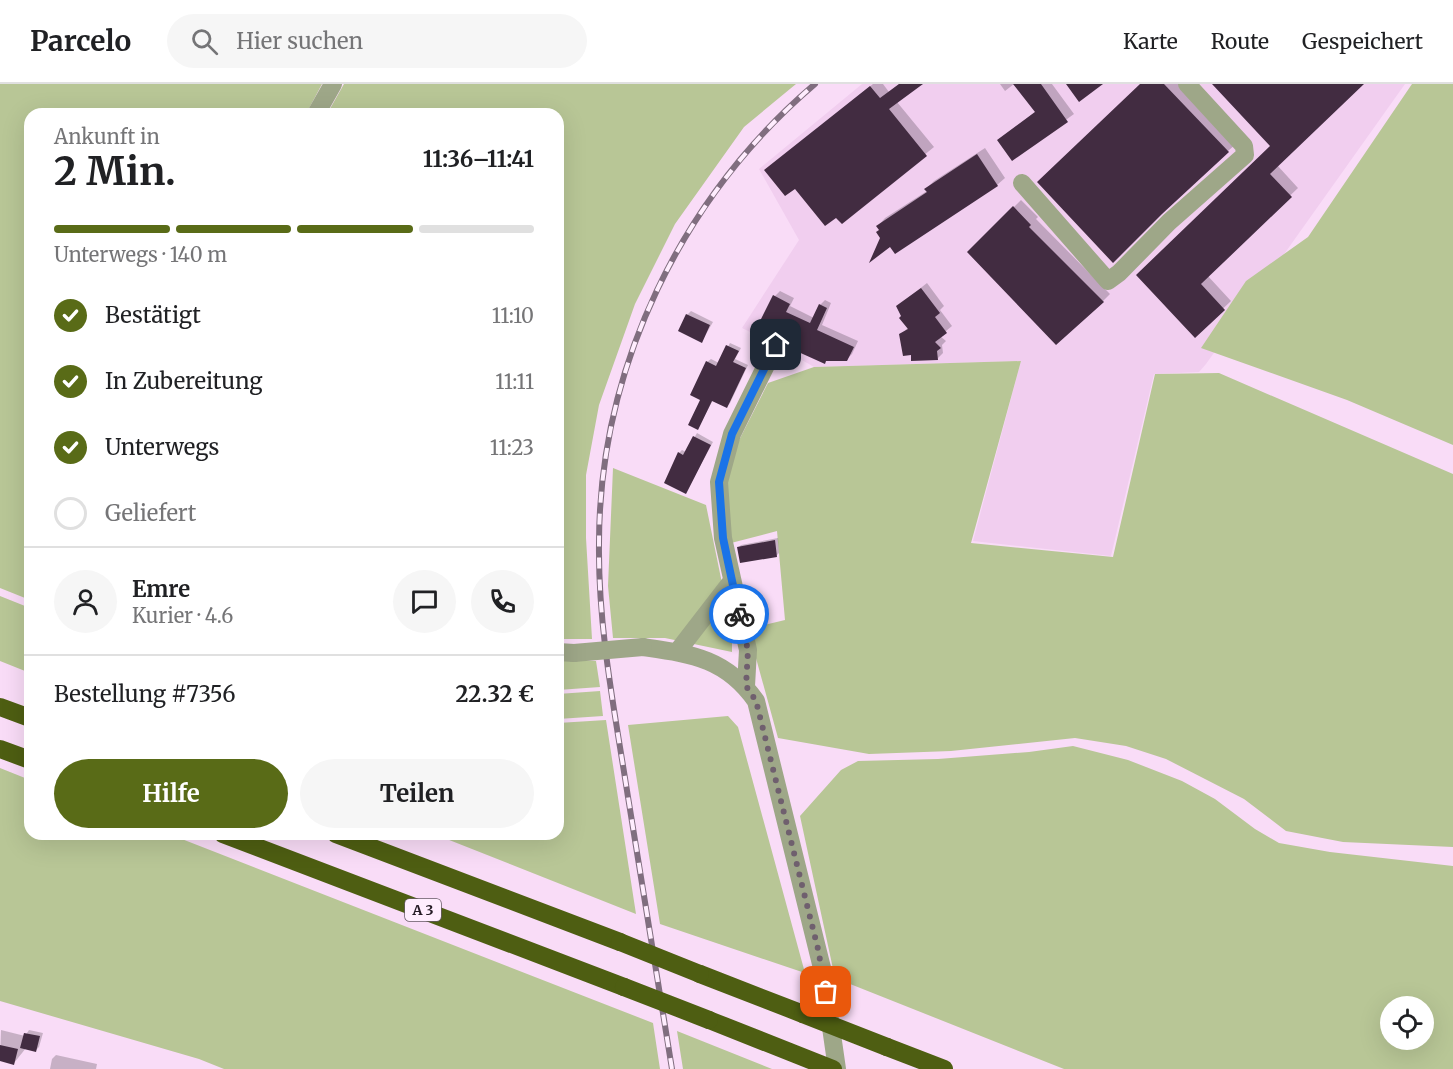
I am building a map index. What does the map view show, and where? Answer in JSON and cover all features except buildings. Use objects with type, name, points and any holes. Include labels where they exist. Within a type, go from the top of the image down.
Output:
[{"type":"highway","points":[[0,706],[24,716]]},
{"type":"highway","points":[[0,749],[24,758]]},
{"type":"highway","name":"A 3","points":[[239,840],[835,1069]]},
{"type":"highway","points":[[352,840],[944,1069]]},
{"type":"street","points":[[319,108],[333,84]]},
{"type":"street","points":[[1022,183],[1108,281],[1119,273],[1169,222],[1245,155],[1244,146],[1187,84]]},
{"type":"street","points":[[746,686],[748,650],[723,538],[719,482],[732,434],[776,345]]},
{"type":"street","points":[[677,652],[731,582]]},
{"type":"street","points":[[566,653],[643,647],[699,656],[723,667],[746,686],[756,701],[823,972],[835,1069]]},
{"type":"shaded area","points":[[862,84],[1405,84],[1206,364],[1199,372],[1154,374],[1111,556],[973,541],[1021,361],[814,367],[742,328],[799,240],[759,169]]},
{"type":"green space","points":[[0,84],[322,84],[309,108],[24,108],[24,598],[0,588]]},
{"type":"green space","points":[[344,84],[796,84],[744,127],[675,224],[635,304],[599,405],[586,475],[586,538],[592,639],[564,639],[564,108],[330,108]]},
{"type":"green space","points":[[1412,84],[1453,84],[1453,445],[1347,400],[1201,348],[1246,281],[1308,237]]},
{"type":"green space","points":[[1021,361],[971,543],[1113,557],[1155,374],[1219,373],[1453,474],[1453,847],[1343,842],[1286,831],[1244,799],[1166,759],[1126,746],[1075,738],[951,751],[869,754],[778,738],[748,629],[785,620],[777,531],[731,543],[724,492],[730,458],[768,383],[814,367]]},
{"type":"green space","points":[[613,468],[706,505],[732,632],[732,652],[665,638],[613,638],[608,586]]},
{"type":"green space","points":[[0,596],[24,606],[24,671],[0,661]]},
{"type":"green space","points":[[564,659],[596,661],[600,687],[564,690]]},
{"type":"green space","points":[[600,691],[603,716],[564,719],[564,694]]},
{"type":"green space","points":[[728,716],[738,727],[805,973],[660,924],[628,725]]},
{"type":"green space","points":[[606,720],[636,914],[449,840],[564,840],[564,723]]},
{"type":"green space","points":[[1073,746],[1128,760],[1182,781],[1215,799],[1255,829],[1279,843],[1330,852],[1453,866],[1453,1069],[1064,1069],[835,978],[800,816],[841,770],[858,761],[938,759]]},
{"type":"green space","points":[[0,768],[24,778],[24,840],[184,840],[653,1023],[660,1069],[224,1069],[199,1059],[0,1001]]},
{"type":"green space","points":[[677,1031],[772,1069],[683,1069]]},
{"type":"railway","points":[[672,1069],[604,639],[599,576],[603,478],[614,414],[632,351],[657,291],[688,233],[725,179],[767,129],[815,84]]},
{"type":"way so far","points":[[739,614],[748,650],[746,686],[756,701],[818,949],[826,992]]},
{"type":"route","points":[[739,614],[723,538],[719,482],[732,434],[776,345]]}]
